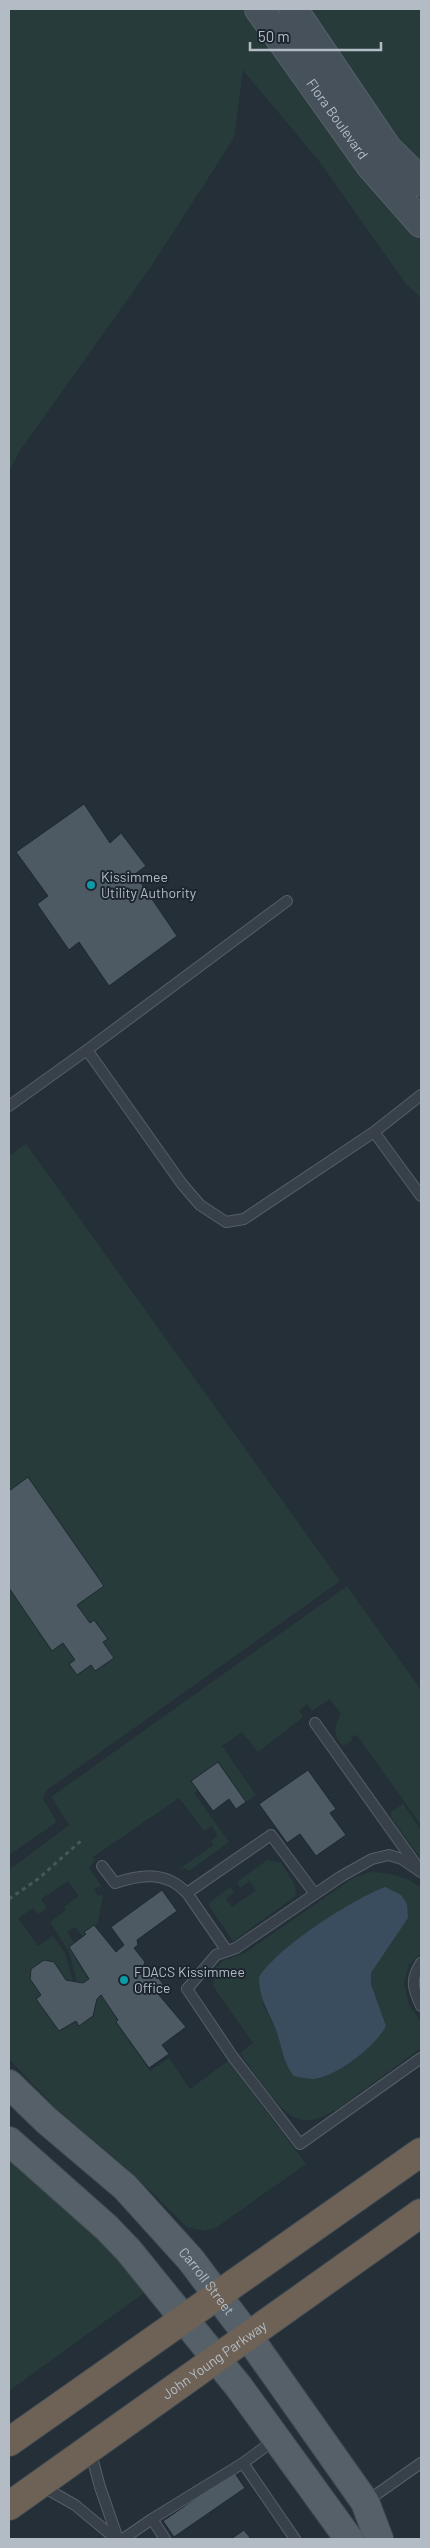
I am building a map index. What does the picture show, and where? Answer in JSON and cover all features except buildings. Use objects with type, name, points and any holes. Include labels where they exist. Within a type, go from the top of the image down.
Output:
[{"type":"highway","points":[[9,2442],[421,2152]]},
{"type":"highway","name":"John Young Parkway","points":[[9,2506],[421,2213]]},
{"type":"main road","name":"Carroll Street","points":[[9,2084],[46,2120],[126,2187],[191,2260],[248,2336],[365,2502],[379,2539]]},
{"type":"main road","points":[[9,2141],[107,2228],[129,2251],[216,2359],[349,2539]]},
{"type":"street","name":"Flora Boulevard","points":[[259,9],[370,165],[421,224]]},
{"type":"street","name":"Flora Boulevard","points":[[293,9],[387,148],[421,182]]},
{"type":"lane","points":[[9,1106],[286,901]]},
{"type":"lane","points":[[87,1050],[182,1184],[200,1205],[226,1222],[244,1219],[374,1132],[421,1095]]},
{"type":"lane","points":[[374,1132],[421,1196]]},
{"type":"lane","points":[[315,1723],[420,1870]]},
{"type":"lane","points":[[187,1893],[271,1835],[315,1894]]},
{"type":"lane","points":[[420,1870],[402,1859],[388,1856],[372,1859],[315,1894],[236,1948],[216,1955],[187,1989],[233,2057],[300,2144],[421,2058]]},
{"type":"lane","points":[[102,1866],[115,1883],[126,1879],[161,1876],[177,1883],[187,1893],[227,1951]]},
{"type":"lane","points":[[421,1963],[414,1974],[412,1988],[421,2006]]},
{"type":"lane","points":[[123,2539],[243,2463],[276,2439]]},
{"type":"lane","points":[[90,2449],[117,2539]]},
{"type":"lane","points":[[243,2463],[295,2539]]},
{"type":"lane","points":[[365,2502],[421,2463]]},
{"type":"lane","points":[[39,2485],[75,2505],[117,2539]]},
{"type":"lane","points":[[152,2519],[165,2539]]},
{"type":"path","points":[[9,1899],[38,1879],[83,1839]]},
{"type":"green space","points":[[9,9],[246,9],[362,171],[421,239],[421,298],[406,284],[319,161],[243,70],[234,138],[152,265],[21,449],[9,471]]},
{"type":"green space","points":[[305,9],[421,9],[421,168],[395,141]]},
{"type":"green space","points":[[26,1144],[340,1581],[47,1790],[43,1799],[57,1822],[9,1855],[9,1156]]},
{"type":"green space","points":[[347,1586],[421,1690],[421,1825],[357,1735],[351,1737],[352,1740],[344,1746],[337,1739],[335,1731],[341,1714],[330,1699],[312,1711],[307,1704],[299,1710],[303,1717],[258,1752],[242,1732],[222,1746],[256,1795],[246,1802],[218,1762],[191,1781],[198,1790],[194,1793],[229,1842],[189,1871],[186,1868],[179,1869],[213,1845],[211,1841],[218,1836],[212,1826],[204,1831],[179,1798],[93,1857],[95,1861],[89,1867],[101,1886],[94,1889],[98,1896],[103,1895],[98,1923],[84,1932],[86,1934],[83,1937],[75,1927],[67,1932],[74,1943],[69,1947],[89,1979],[83,1983],[77,1982],[69,1952],[50,1922],[66,1910],[64,1907],[79,1896],[68,1881],[41,1899],[47,1908],[38,1914],[33,1908],[18,1918],[38,1946],[53,1936],[65,1953],[73,1981],[66,1980],[54,1962],[31,1969],[30,1979],[41,1995],[36,1999],[59,2030],[76,2021],[79,2026],[93,2016],[97,1999],[101,1995],[118,2020],[116,2022],[150,2071],[169,2058],[190,2089],[228,2061],[306,2164],[217,2227],[205,2231],[187,2227],[129,2170],[56,2108],[9,2059],[9,1870],[69,1825],[51,1797]]},
{"type":"green space","points":[[403,1804],[421,1830],[421,1859],[391,1817],[391,1812]]},
{"type":"green space","points":[[267,1860],[281,1863],[295,1885],[296,1896],[233,1941],[209,1906],[209,1903],[230,1887],[234,1892],[226,1899],[232,1907],[256,1891],[250,1881],[240,1888],[237,1882]]},
{"type":"green space","points":[[371,1872],[385,1873],[404,1878],[421,1888],[421,1953],[409,1965],[404,1983],[409,2005],[421,2022],[421,2048],[336,2110],[323,2117],[309,2120],[299,2119],[283,2109],[240,2053],[253,2043],[213,1986],[215,1968],[223,1961],[245,1953],[353,1878]],"holes":[[[331,1916],[408,1918],[371,1973],[371,1984],[386,2027],[281,2044],[274,2025],[263,2005],[318,1927]]]},
{"type":"green space","points":[[9,2155],[75,2212],[148,2290],[9,2391]]},
{"type":"water","points":[[385,1887],[401,1895],[407,1904],[408,1918],[371,1973],[371,1984],[386,2026],[381,2034],[364,2051],[333,2072],[314,2079],[294,2076],[287,2065],[277,2032],[260,1991],[259,1977],[268,1965],[282,1952],[316,1926],[354,1902]]},
{"type":"place","name":"Kissimmee Utility Authority","points":[[91,885]]},
{"type":"place","name":"FDACS Kissimmee Office","points":[[124,1980]]}]
